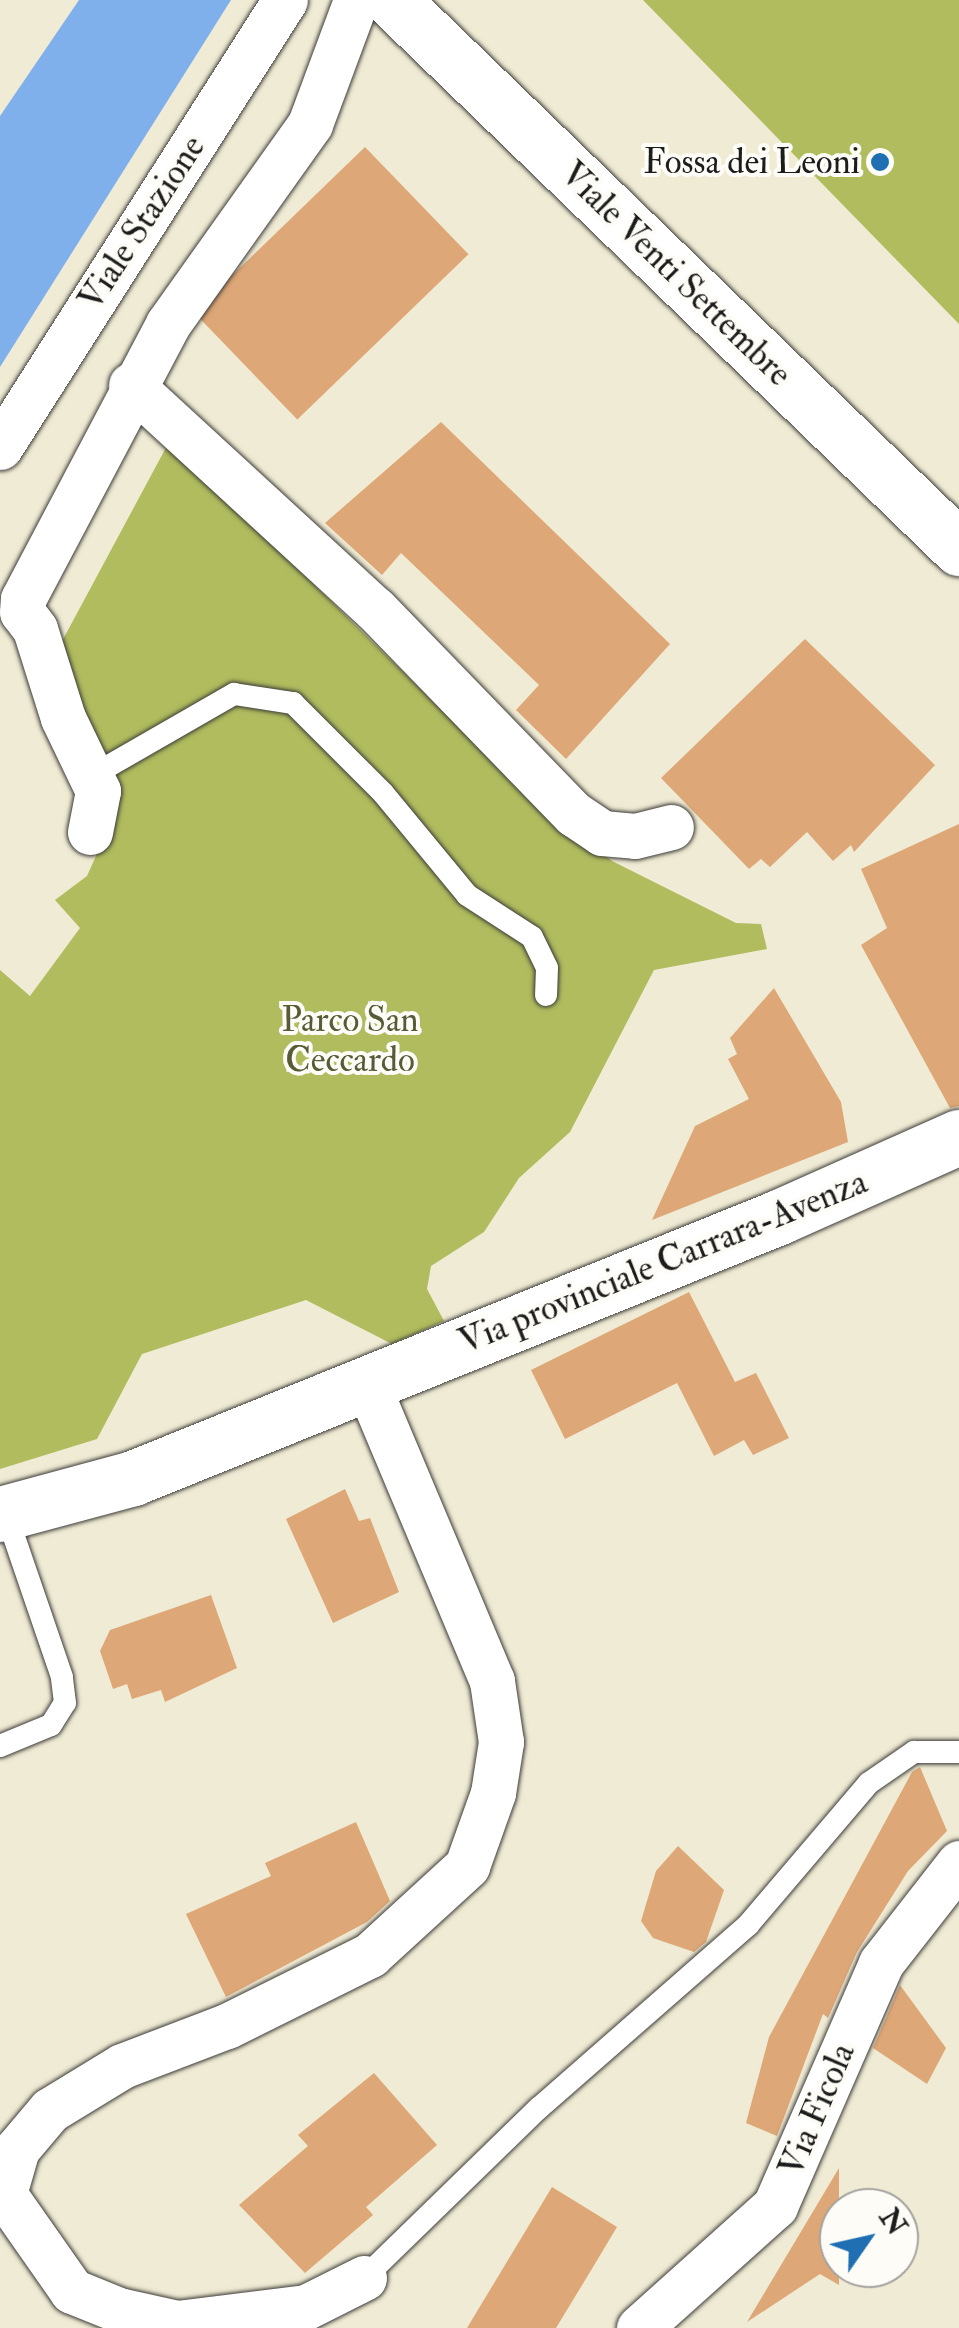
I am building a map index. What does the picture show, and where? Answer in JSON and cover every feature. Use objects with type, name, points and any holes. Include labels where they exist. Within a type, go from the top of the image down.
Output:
[{"type":"main road","name":"Viale Venti Settembre","points":[[392,0],[959,548]]},
{"type":"main road","name":"Via provinciale Carrara-Avenza","points":[[3,1514],[133,1478],[959,1138]]},
{"type":"street","name":"Viale Stazione","points":[[0,446],[285,0]]},
{"type":"street","points":[[90,832],[98,792],[93,775],[63,718],[35,629],[22,612],[131,386],[310,124],[356,0]]},
{"type":"street","points":[[131,386],[375,608],[574,814],[602,833],[635,836],[671,827]]},
{"type":"street","points":[[364,2278],[306,2307],[177,2322],[119,2310],[72,2291],[4,2194],[17,2149],[50,2110],[122,2066],[226,2026],[370,1956],[467,1866],[493,1793],[501,1742],[492,1681],[367,1384]]},
{"type":"street","name":"Via Ficola","points":[[638,2328],[775,2206],[881,1963],[959,1863]]},
{"type":"lane","points":[[93,775],[234,694],[292,703],[383,793],[467,894],[532,936],[547,968],[546,995]]},
{"type":"lane","points":[[0,1746],[51,1725],[65,1703],[62,1677],[3,1514]]},
{"type":"lane","points":[[364,2278],[539,2108],[748,1925],[869,1783],[914,1752],[959,1752]]},
{"type":"green space","name":"Fossa dei Leoni","points":[[643,0],[959,0],[959,324]]},
{"type":"green space","name":"Parco San Ceccardo","points":[[169,442],[512,779],[612,861],[736,923],[761,924],[767,949],[654,970],[570,1132],[519,1178],[484,1232],[431,1266],[427,1289],[444,1321],[392,1344],[306,1300],[142,1354],[97,1439],[0,1469],[0,970],[30,996],[80,928],[55,900],[87,876],[109,827],[53,658]]},
{"type":"water","points":[[79,0],[231,0],[0,367],[0,116]]},
{"type":"building","points":[[365,147],[469,254],[297,420],[194,312]]},
{"type":"building","points":[[441,422],[670,644],[566,759],[516,710],[539,685],[401,553],[382,575],[325,523]]},
{"type":"building","points":[[805,639],[935,765],[854,852],[851,845],[833,861],[807,832],[770,867],[761,859],[749,869],[661,778]]},
{"type":"building","points":[[959,824],[959,1106],[950,1108],[861,945],[887,928],[861,869]]},
{"type":"building","points":[[774,988],[841,1102],[848,1142],[652,1220],[695,1126],[749,1099],[728,1059],[737,1054],[730,1038]]},
{"type":"building","points":[[689,1292],[735,1382],[756,1373],[789,1438],[753,1455],[744,1440],[714,1456],[677,1383],[565,1439],[531,1370]]},
{"type":"building","points":[[345,1489],[359,1521],[370,1518],[399,1592],[333,1623],[286,1519]]},
{"type":"building","points":[[211,1595],[237,1668],[165,1702],[161,1690],[132,1699],[127,1684],[113,1689],[100,1651],[110,1630]]},
{"type":"building","points":[[920,1767],[947,1831],[908,1871],[857,1952],[828,2018],[823,2014],[777,2136],[746,2123],[769,2037],[912,1772]]},
{"type":"building","points":[[356,1822],[390,1901],[367,1922],[226,1997],[186,1914],[271,1876],[265,1863]]},
{"type":"building","points":[[678,1846],[724,1890],[706,1942],[694,1952],[653,1938],[641,1921],[656,1871]]},
{"type":"building","points":[[900,1985],[946,2048],[927,2084],[873,2048]]},
{"type":"building","points":[[374,2073],[437,2145],[366,2207],[373,2215],[305,2273],[239,2205],[308,2146],[298,2135]]},
{"type":"building","points":[[839,2168],[839,2188],[827,2188]]},
{"type":"building","points":[[552,2187],[617,2227],[587,2277],[556,2328],[467,2328]]},
{"type":"building","points":[[819,2201],[819,2275],[747,2322]]},
{"type":"place","name":"Fossa dei Leoni","points":[[880,162]]}]
